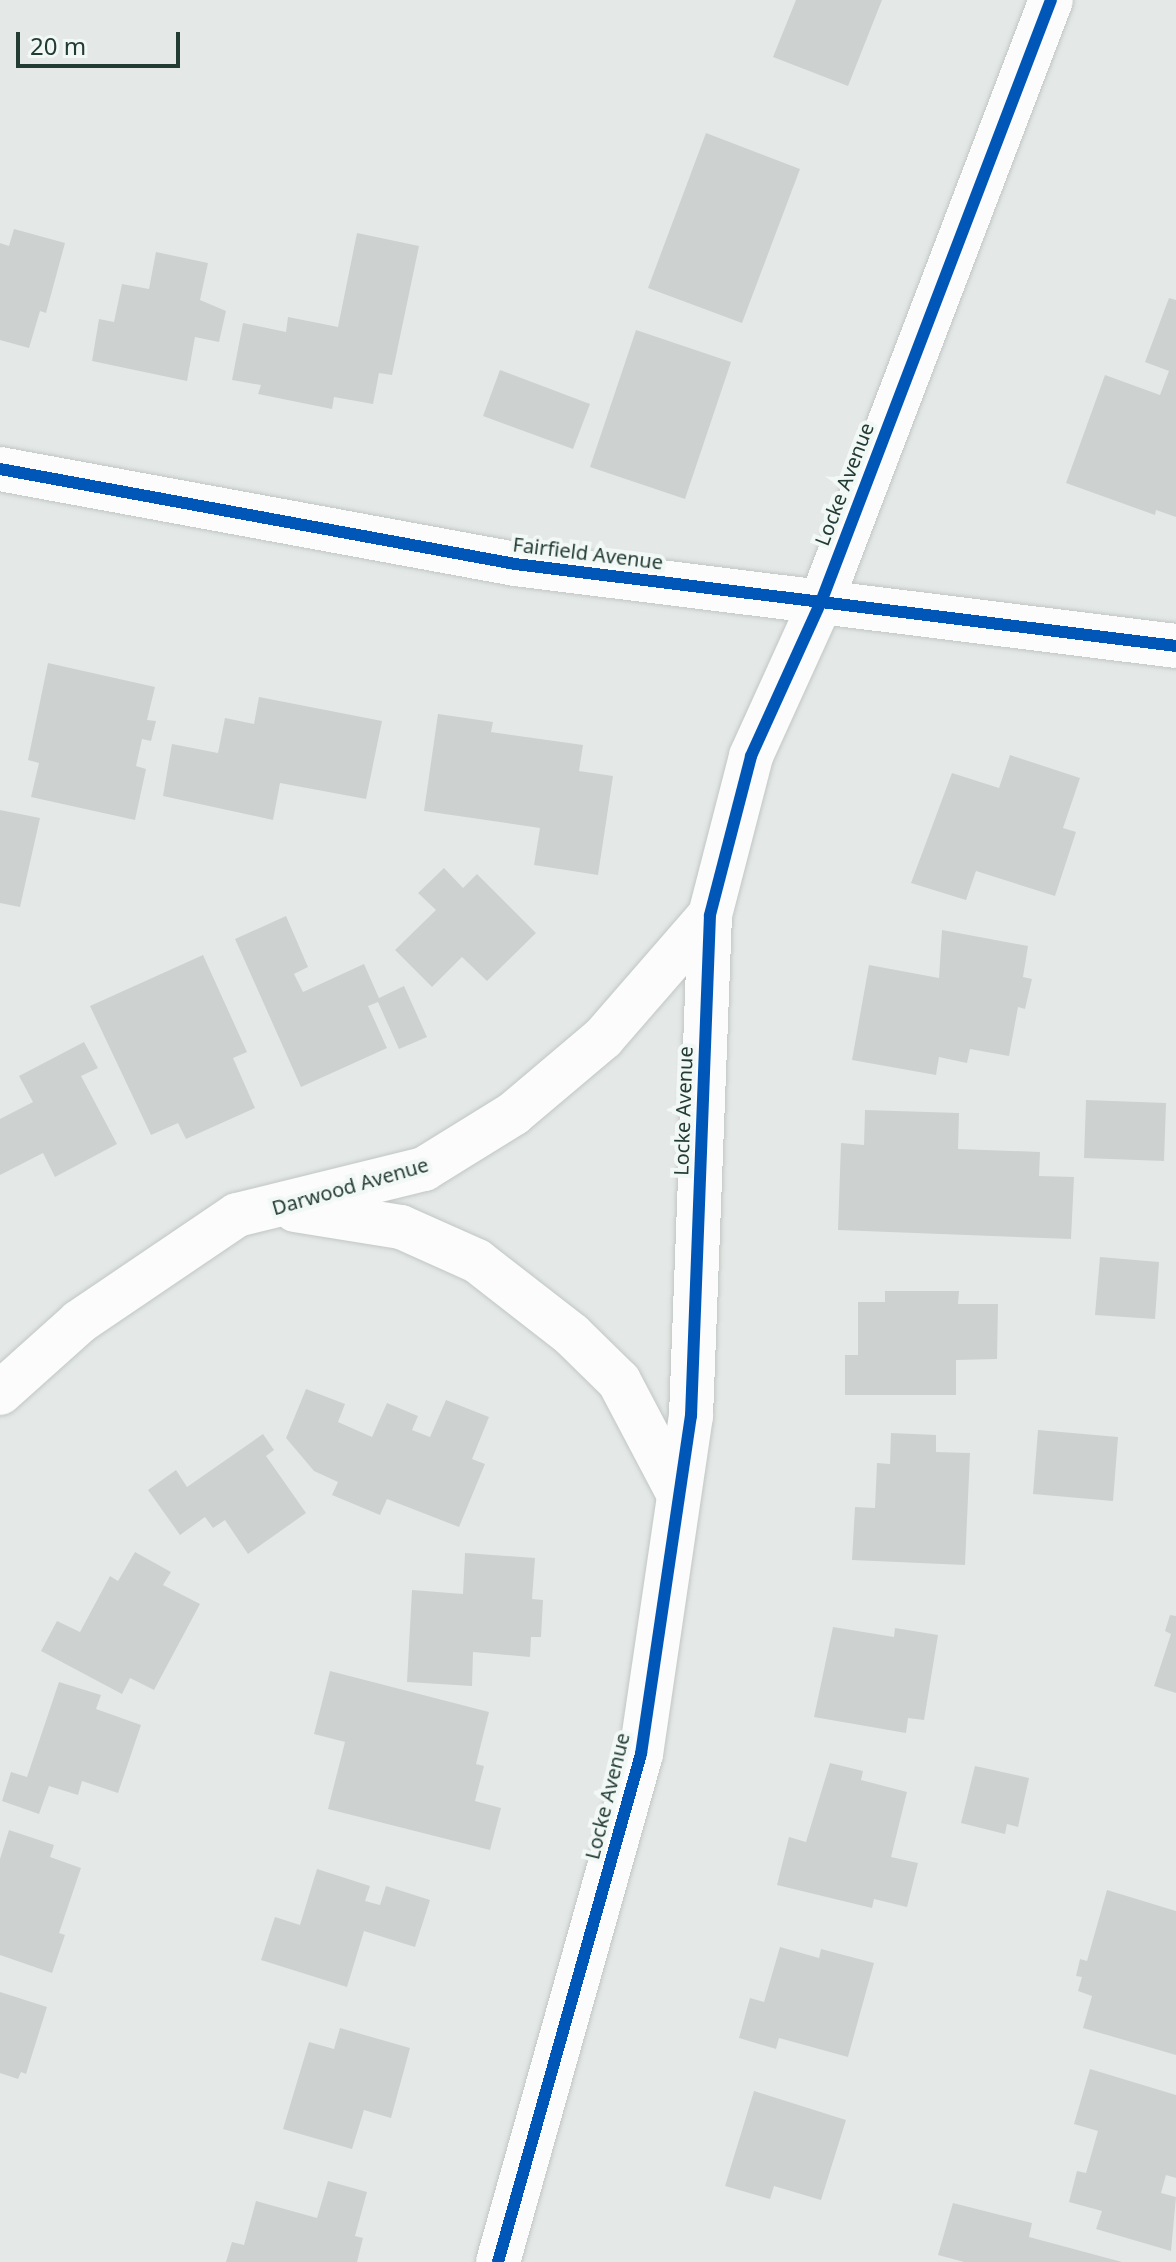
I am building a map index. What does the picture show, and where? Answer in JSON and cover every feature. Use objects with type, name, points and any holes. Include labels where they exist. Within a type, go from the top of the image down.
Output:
[{"type":"street","name":"Locke Avenue","points":[[498,2262],[641,1754],[677,1491],[691,1416],[710,915],[751,756],[821,602],[1051,0]]},
{"type":"street","name":"Fairfield Avenue","points":[[0,469],[515,564],[1176,646]]},
{"type":"street","name":"Darwood Avenue","points":[[0,1393],[79,1322],[237,1215],[280,1207],[424,1169],[513,1114],[603,1038],[710,915]]},
{"type":"street","points":[[280,1207],[401,1227],[477,1261],[572,1335],[619,1381],[677,1491]]},
{"type":"building","points":[[796,0],[882,0],[848,86],[773,57]]},
{"type":"building","points":[[706,133],[800,169],[742,323],[648,288]]},
{"type":"building","points":[[14,229],[65,243],[46,313],[40,311],[29,348],[0,340],[0,243],[9,246]]},
{"type":"building","points":[[357,233],[419,246],[392,375],[379,373],[373,404],[334,397],[332,409],[258,394],[261,385],[232,380],[243,323],[286,332],[288,317],[338,327]]},
{"type":"building","points":[[156,252],[208,263],[200,300],[226,311],[219,342],[195,337],[187,381],[92,361],[99,319],[114,322],[122,284],[149,289]]},
{"type":"building","points":[[1169,298],[1176,300],[1176,517],[1156,510],[1155,515],[1066,483],[1105,375],[1160,395],[1169,371],[1145,362]]},
{"type":"building","points":[[636,330],[731,362],[685,499],[590,467]]},
{"type":"building","points":[[500,370],[590,404],[573,449],[483,416]]},
{"type":"building","points":[[48,663],[155,687],[147,720],[156,721],[151,741],[142,739],[136,766],[146,769],[135,820],[31,797],[39,763],[28,760]]},
{"type":"building","points":[[259,697],[382,721],[366,799],[280,783],[273,820],[163,796],[172,744],[218,753],[225,718],[254,724]]},
{"type":"building","points":[[438,714],[493,722],[491,732],[583,745],[579,771],[613,776],[598,875],[534,865],[540,828],[424,811]]},
{"type":"building","points":[[1010,755],[1080,778],[1063,828],[1076,832],[1055,896],[976,871],[966,900],[911,883],[952,773],[999,788]]},
{"type":"building","points":[[0,810],[40,818],[20,907],[0,903]]},
{"type":"building","points":[[444,868],[463,888],[477,874],[536,933],[487,981],[462,957],[432,987],[395,950],[436,910],[418,893]]},
{"type":"building","points":[[286,916],[308,967],[294,974],[303,992],[364,964],[379,998],[404,986],[427,1037],[399,1049],[378,1002],[368,1006],[387,1048],[301,1087],[235,939]]},
{"type":"building","points":[[942,930],[1028,946],[1023,977],[1032,979],[1025,1009],[1018,1007],[1009,1056],[970,1049],[967,1063],[939,1057],[936,1075],[852,1060],[869,965],[939,978]]},
{"type":"building","points":[[203,955],[247,1052],[233,1058],[255,1108],[186,1139],[178,1123],[151,1135],[90,1006]]},
{"type":"building","points":[[84,1042],[98,1068],[81,1076],[117,1144],[55,1177],[43,1153],[0,1175],[0,1119],[33,1102],[19,1076]]},
{"type":"building","points":[[1086,1100],[1166,1103],[1164,1161],[1084,1158]]},
{"type":"building","points":[[865,1110],[959,1113],[958,1149],[1040,1152],[1039,1176],[1074,1177],[1071,1239],[838,1230],[841,1143],[864,1145]]},
{"type":"building","points":[[1100,1257],[1159,1262],[1155,1319],[1095,1315]]},
{"type":"building","points":[[885,1291],[959,1291],[958,1304],[998,1304],[997,1359],[956,1360],[956,1395],[845,1395],[845,1355],[858,1355],[858,1302],[885,1302]]},
{"type":"building","points":[[306,1389],[345,1404],[338,1422],[372,1437],[387,1403],[418,1416],[412,1430],[430,1437],[446,1400],[489,1417],[472,1459],[485,1464],[459,1527],[387,1499],[380,1515],[332,1495],[338,1482],[314,1471],[286,1438]]},
{"type":"building","points":[[1038,1430],[1118,1437],[1113,1501],[1033,1494]]},
{"type":"building","points":[[891,1433],[936,1435],[936,1452],[970,1453],[965,1565],[852,1560],[855,1507],[875,1508],[877,1463],[890,1464]]},
{"type":"building","points":[[263,1434],[274,1450],[266,1456],[306,1513],[248,1554],[225,1520],[213,1528],[205,1517],[180,1535],[148,1490],[176,1470],[187,1487]]},
{"type":"building","points":[[135,1552],[171,1572],[163,1585],[200,1604],[154,1690],[130,1678],[122,1694],[41,1651],[57,1621],[80,1632],[110,1576],[118,1581]]},
{"type":"building","points":[[465,1553],[535,1558],[532,1599],[543,1600],[541,1637],[531,1637],[530,1657],[473,1652],[472,1686],[407,1682],[412,1590],[463,1594]]},
{"type":"building","points":[[1170,1615],[1176,1616],[1176,1693],[1154,1686],[1171,1634],[1165,1631]]},
{"type":"building","points":[[833,1627],[894,1637],[895,1628],[938,1635],[924,1720],[908,1718],[906,1733],[814,1717]]},
{"type":"building","points":[[330,1671],[489,1712],[476,1764],[484,1766],[475,1801],[501,1808],[490,1850],[328,1809],[345,1742],[314,1734]]},
{"type":"building","points":[[59,1682],[101,1695],[96,1709],[141,1725],[118,1793],[82,1781],[78,1795],[49,1786],[39,1814],[2,1801],[11,1772],[27,1777]]},
{"type":"building","points":[[830,1763],[863,1771],[861,1780],[907,1792],[891,1857],[918,1863],[907,1907],[874,1899],[872,1908],[777,1885],[789,1837],[806,1842]]},
{"type":"building","points":[[975,1766],[1029,1778],[1018,1827],[1007,1824],[1005,1834],[961,1823]]},
{"type":"building","points":[[9,1830],[54,1845],[50,1857],[81,1868],[59,1933],[65,1935],[52,1973],[0,1955],[0,1859]]},
{"type":"building","points":[[317,1869],[370,1886],[365,1901],[380,1905],[386,1886],[430,1900],[415,1947],[364,1931],[347,1987],[261,1960],[275,1917],[300,1925]]},
{"type":"building","points":[[1107,1890],[1176,1911],[1176,2055],[1083,2028],[1092,1996],[1078,1991],[1082,1977],[1076,1976],[1080,1959],[1087,1961]]},
{"type":"building","points":[[780,1947],[819,1958],[821,1949],[874,1963],[848,2057],[779,2038],[776,2049],[739,2038],[750,1998],[764,2002]]},
{"type":"building","points":[[0,1992],[47,2007],[26,2074],[21,2072],[18,2079],[0,2073]]},
{"type":"building","points":[[340,2028],[410,2048],[391,2118],[364,2110],[352,2149],[283,2129],[309,2042],[334,2049]]},
{"type":"building","points":[[1090,2069],[1176,2095],[1176,2178],[1166,2175],[1161,2193],[1176,2197],[1171,2251],[1096,2229],[1102,2211],[1069,2202],[1077,2171],[1086,2173],[1098,2131],[1074,2124]]},
{"type":"building","points":[[754,2091],[846,2120],[821,2200],[774,2186],[770,2199],[725,2186]]},
{"type":"building","points":[[328,2181],[367,2192],[355,2236],[363,2238],[357,2262],[226,2262],[232,2242],[244,2245],[256,2201],[317,2218]]},
{"type":"building","points":[[953,2203],[1032,2223],[1029,2237],[1122,2262],[964,2262],[938,2255]]},
{"type":"cycle path","points":[[498,2262],[641,1754],[691,1416],[710,915],[751,756],[821,602],[1051,0]]},
{"type":"cycle path","points":[[0,469],[515,564],[1176,646]]}]
